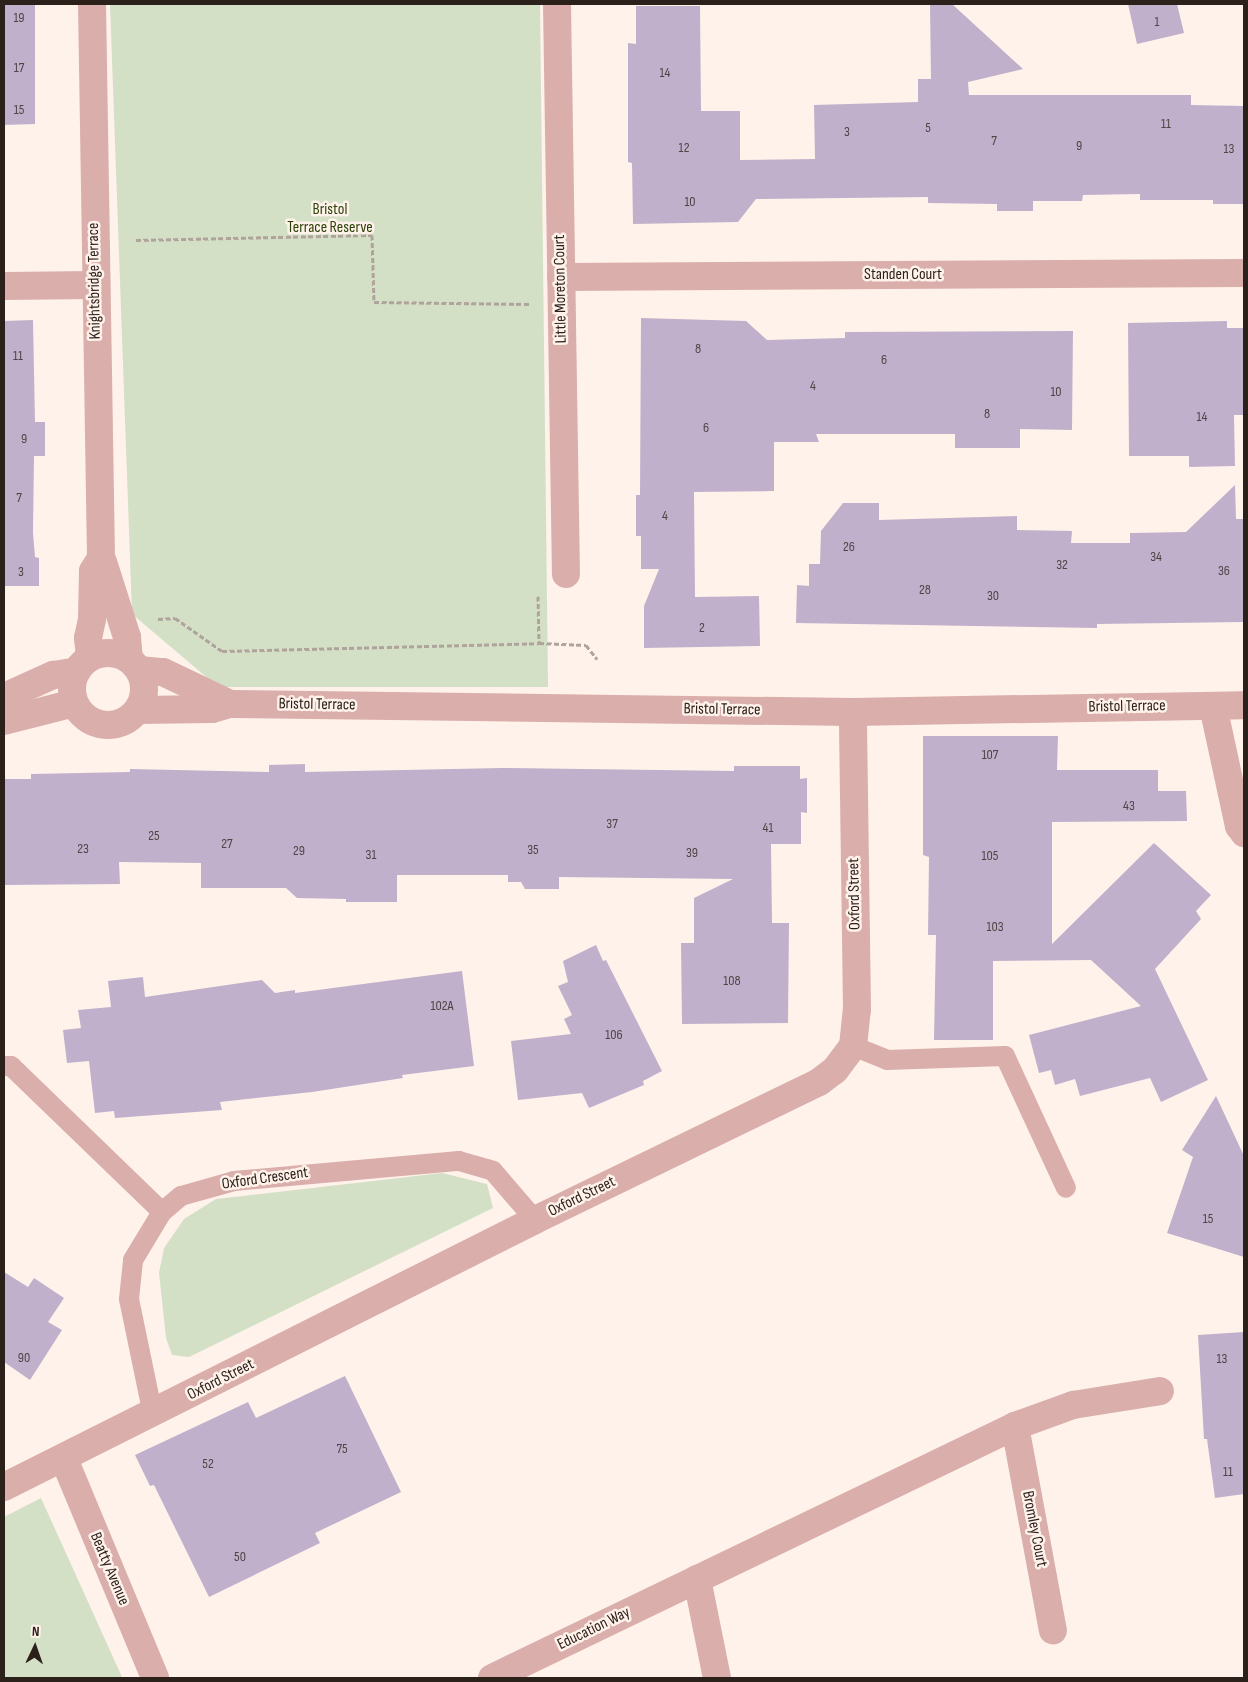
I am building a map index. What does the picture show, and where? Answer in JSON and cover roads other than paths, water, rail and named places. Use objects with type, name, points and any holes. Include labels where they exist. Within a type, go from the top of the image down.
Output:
[{"type":"street","name":"Knightsbridge Terrace","points":[[83,664],[92,619],[94,572],[101,558],[95,285],[92,4]]},
{"type":"street","name":"Little Moreton Court","points":[[557,4],[566,574]]},
{"type":"street","name":"Standen Court","points":[[561,277],[1244,273]]},
{"type":"street","points":[[4,286],[95,285]]},
{"type":"street","name":"Knightsbridge Terrace","points":[[101,558],[107,568],[112,598],[127,637],[134,664]]},
{"type":"street","points":[[4,697],[110,652],[134,664],[145,694],[138,710],[120,724],[98,724],[88,720],[74,703],[72,681],[83,664]]},
{"type":"street","name":"Bristol Terrace","points":[[134,664],[163,672],[230,704]]},
{"type":"street","points":[[4,721],[74,703]]},
{"type":"street","name":"Bristol Terrace","points":[[138,710],[212,709],[230,704],[853,712],[1244,705]]},
{"type":"street","points":[[1213,706],[1239,826],[1244,833]]},
{"type":"street","name":"Oxford Street","points":[[4,1487],[153,1415],[535,1220],[819,1082],[835,1070],[852,1046],[857,1010],[853,712]]},
{"type":"street","name":"Education Way","points":[[492,1678],[1014,1426],[1073,1405],[1160,1390]]},
{"type":"street","name":"Bromley Court","points":[[1014,1426],[1053,1631]]},
{"type":"street","name":"Beatty Avenue","points":[[64,1459],[155,1678]]},
{"type":"street","points":[[697,1579],[717,1678]]},
{"type":"lane","points":[[852,1046],[887,1060],[1004,1056],[1066,1188]]},
{"type":"lane","points":[[4,1066],[10,1066],[162,1212]]},
{"type":"lane","name":"Oxford Crescent","points":[[153,1415],[129,1299],[133,1260],[162,1212],[181,1196],[234,1181],[458,1161],[493,1171],[535,1220]]},
{"type":"park label","name":"Bristol Terrace Reserve","points":[[330,219]]}]
